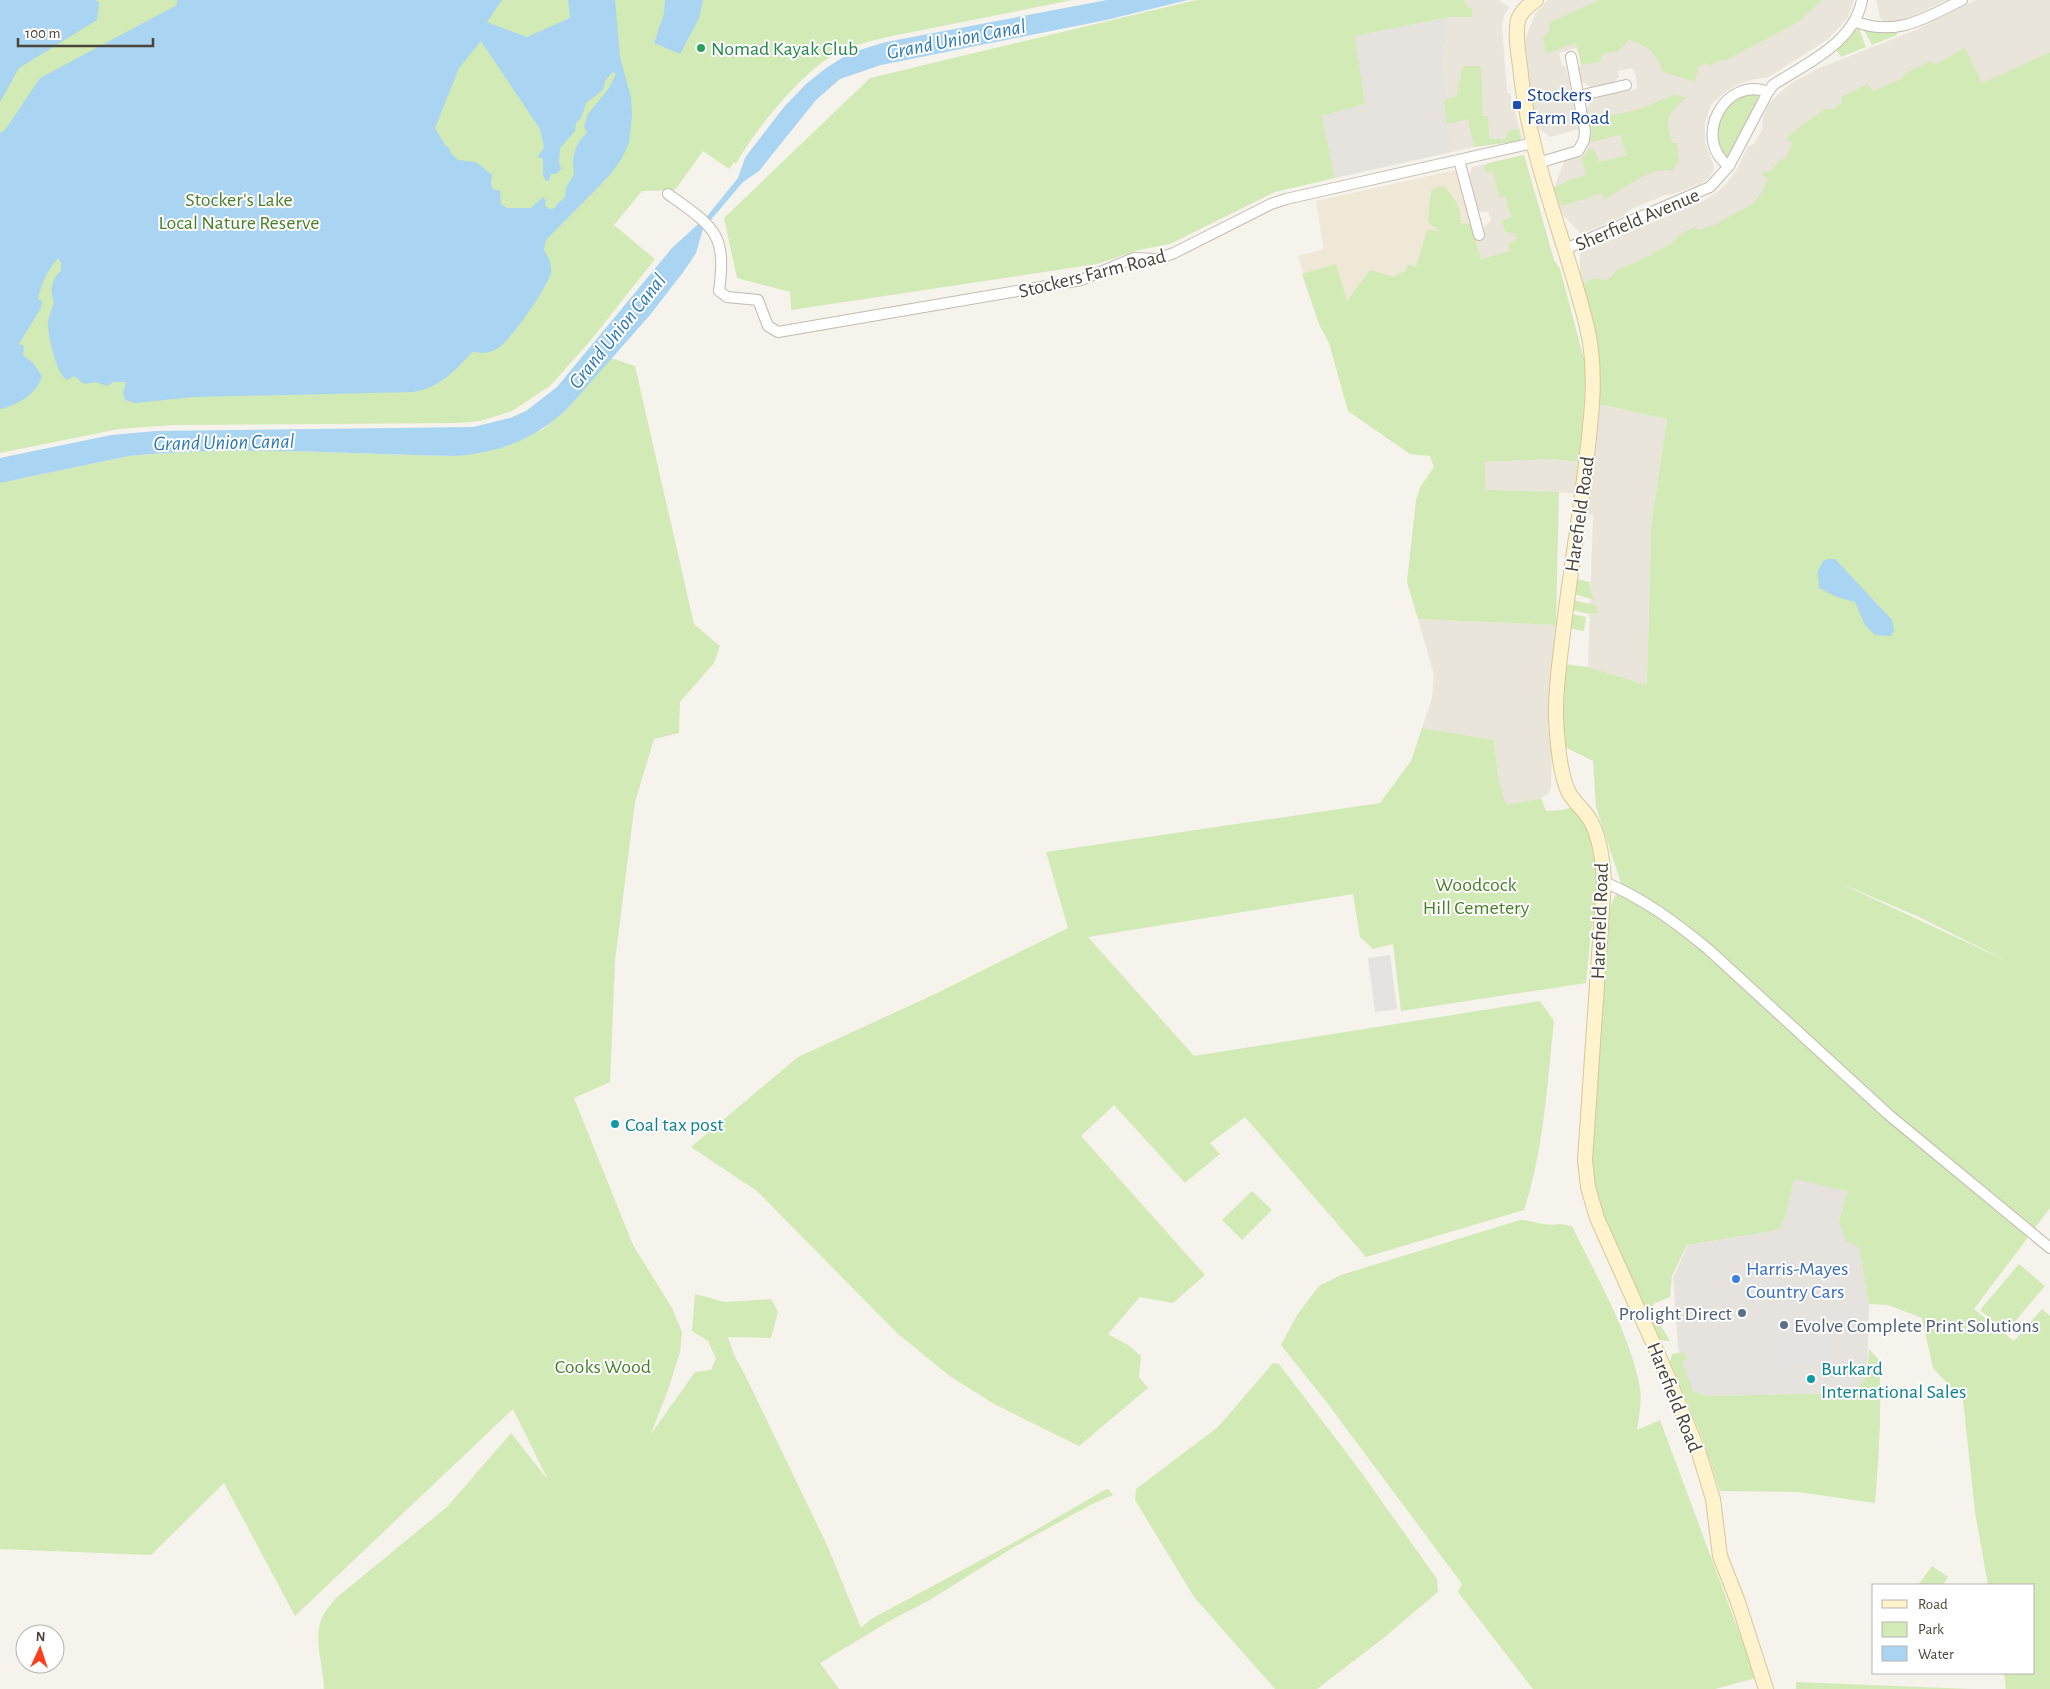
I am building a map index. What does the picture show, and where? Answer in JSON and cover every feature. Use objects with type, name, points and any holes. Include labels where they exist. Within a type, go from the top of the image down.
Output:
[{"type":"street","name":"Harefield Road","points":[[1536,0],[1520,16],[1517,32],[1521,81],[1532,143],[1565,249],[1593,356],[1594,384],[1591,422],[1580,514],[1567,596],[1558,675],[1556,717],[1558,745],[1568,791],[1591,821],[1603,858],[1604,882],[1585,1160],[1588,1187],[1597,1218],[1658,1354],[1699,1453],[1712,1499],[1720,1556],[1738,1602],[1766,1689]]},
{"type":"street","name":"Sherfield Avenue","points":[[1565,249],[1700,193],[1716,182],[1729,166],[1768,92],[1774,85],[1836,43],[1856,22],[1862,0]]},
{"type":"street","points":[[1856,22],[1869,27],[1891,28],[1918,21],[1962,0]]},
{"type":"street","points":[[1538,163],[1578,151],[1582,146],[1585,131],[1571,57]]},
{"type":"street","points":[[1578,96],[1626,85]]},
{"type":"street","points":[[1729,166],[1721,160],[1716,151],[1712,136],[1716,116],[1721,106],[1738,94],[1756,88],[1768,92]]},
{"type":"street","name":"Stockers Farm Road","points":[[668,194],[698,216],[711,229],[719,241],[722,265],[719,291],[727,297],[758,300],[768,326],[778,332],[1081,280],[1134,258],[1157,258],[1174,253],[1271,204],[1286,199],[1532,143]]},
{"type":"street","points":[[1459,160],[1479,235]]},
{"type":"street","points":[[1604,882],[1650,905],[1708,948],[1889,1115],[2050,1248]]},
{"type":"shaded area","points":[[1438,0],[1499,0],[1509,7],[1502,25],[1507,93],[1510,93],[1522,138],[1518,141],[1452,152],[1444,101],[1447,97],[1443,54],[1450,17]]},
{"type":"shaded area","points":[[1548,0],[1854,0],[1847,19],[1828,39],[1772,75],[1739,84],[1725,92],[1711,105],[1705,123],[1705,142],[1714,167],[1708,179],[1700,184],[1674,194],[1665,195],[1629,210],[1624,216],[1581,234],[1562,214],[1554,188],[1564,162],[1581,155],[1587,147],[1590,137],[1586,110],[1594,98],[1637,89],[1636,76],[1632,68],[1618,71],[1619,76],[1615,82],[1591,87],[1581,81],[1578,69],[1583,61],[1580,47],[1559,53],[1562,65],[1566,67],[1579,129],[1550,137],[1537,127],[1529,93],[1525,46],[1526,37],[1535,14]]},
{"type":"shaded area","points":[[1876,0],[1947,0],[1898,23],[1887,23],[1880,18]]},
{"type":"shaded area","points":[[1976,0],[2050,0],[2050,52],[1844,147],[1786,279],[1580,286],[1580,253],[1703,201],[1727,183],[1736,171],[1748,146],[1754,144],[1763,128],[1764,115],[1770,102],[1790,84],[1817,69],[1916,30]]},
{"type":"shaded area","points":[[1450,17],[1443,54],[1447,98],[1444,101],[1452,152],[1335,178],[1322,116],[1365,104],[1354,36]]},
{"type":"shaded area","points":[[1524,155],[1554,260],[1487,279],[1475,239],[1485,236],[1484,227],[1491,221],[1488,212],[1478,210],[1469,176],[1472,167]]},
{"type":"shaded area","points":[[1456,170],[1495,313],[1319,323],[1298,256],[1324,249],[1316,201]]},
{"type":"shaded area","points":[[1598,404],[1667,419],[1651,527],[1647,685],[1588,667],[1593,515],[1586,514]]},
{"type":"shaded area","points":[[1550,459],[1580,462],[1574,493],[1486,491],[1485,462]]},
{"type":"shaded area","points":[[1418,619],[1556,625],[1551,787],[1548,794],[1541,798],[1506,805],[1498,776],[1494,740],[1422,728],[1432,698],[1434,675]]},
{"type":"shaded area","points":[[1390,955],[1397,1009],[1375,1012],[1368,958]]},
{"type":"shaded area","points":[[1794,1178],[1847,1191],[1839,1222],[1859,1247],[1869,1304],[1867,1376],[1855,1393],[1709,1396],[1694,1392],[1678,1346],[1673,1278],[1688,1245],[1779,1230],[1786,1215]]},
{"type":"shaded area","points":[[1829,1333],[1832,1361],[1777,1366],[1774,1339]]},
{"type":"shaded area","points":[[1688,1361],[1700,1389],[1694,1392],[1682,1363]]},
{"type":"green space","name":"Stocker's Lake Local Nature Reserve","points":[[0,0],[1073,0],[892,36],[851,47],[827,59],[789,93],[754,136],[736,164],[734,162],[729,169],[703,151],[675,190],[642,191],[614,225],[655,259],[591,340],[550,386],[512,411],[480,421],[458,423],[172,425],[119,429],[0,453]]},
{"type":"green space","points":[[1196,0],[1464,0],[1468,8],[1472,7],[1472,17],[1450,17],[1355,36],[1365,104],[1322,116],[1335,178],[1275,192],[1170,244],[1139,250],[1097,264],[791,310],[790,292],[737,278],[724,218],[870,78]]},
{"type":"green space","points":[[1599,0],[1822,0],[1798,22],[1724,61],[1723,59],[1708,66],[1706,63],[1698,67],[1695,82],[1663,72],[1658,60],[1651,51],[1629,40],[1618,51],[1603,54],[1600,62],[1581,65],[1576,43],[1546,54],[1543,37],[1550,30],[1549,23]]},
{"type":"green space","points":[[1859,29],[1866,47],[1841,57],[1835,48],[1852,31]]},
{"type":"green space","points":[[1864,30],[1896,31],[1897,35],[1872,45]]},
{"type":"green space","points":[[1965,48],[1982,83],[2050,52],[2050,1208],[1974,1309],[2014,1341],[2042,1309],[2050,1316],[2050,1689],[2006,1689],[2004,1674],[2035,1674],[2035,1584],[1988,1584],[1975,1512],[1963,1400],[1933,1368],[1922,1318],[1888,1305],[1869,1304],[1859,1247],[1847,1242],[1839,1222],[1847,1191],[1794,1179],[1786,1215],[1779,1230],[1687,1245],[1672,1276],[1670,1297],[1653,1304],[1661,1326],[1670,1341],[1664,1341],[1656,1337],[1599,1208],[1590,1164],[1610,907],[1621,883],[1596,807],[1593,761],[1563,746],[1561,705],[1564,664],[1588,667],[1647,685],[1651,527],[1667,419],[1598,404],[1599,361],[1580,286],[1594,278],[1604,280],[1611,277],[1617,270],[1668,246],[1684,232],[1695,227],[1700,230],[1710,227],[1751,205],[1761,194],[1768,179],[1762,175],[1764,172],[1773,170],[1778,161],[1786,158],[1793,143],[1786,139],[1800,127],[1827,108],[1832,110],[1842,103],[1841,97],[1867,84],[1874,91],[1903,78],[1905,73],[1930,61],[1936,64]],"holes":[[[1833,880],[1919,917],[2009,962]]]},
{"type":"green space","points":[[1463,66],[1481,66],[1483,116],[1488,116],[1489,139],[1506,139],[1507,133],[1513,129],[1519,129],[1521,139],[1474,147],[1468,119],[1447,124],[1444,101],[1447,98],[1456,97]]},
{"type":"green space","points":[[1749,93],[1758,95],[1759,101],[1730,157],[1723,157],[1716,135],[1724,108]]},
{"type":"green space","points":[[1675,94],[1686,98],[1673,110],[1668,122],[1672,143],[1677,143],[1679,159],[1673,171],[1664,170],[1647,175],[1604,199],[1601,193],[1562,206],[1553,188],[1586,175],[1582,159],[1589,149],[1594,150],[1599,162],[1627,155],[1621,139],[1622,134],[1593,142],[1590,141],[1592,134],[1591,120],[1640,109]]},
{"type":"green space","points":[[1524,155],[1554,260],[1560,269],[1585,363],[1580,462],[1550,459],[1485,462],[1486,490],[1559,492],[1556,625],[1418,619],[1407,582],[1416,500],[1420,487],[1434,467],[1430,456],[1410,454],[1348,411],[1329,343],[1319,324],[1302,274],[1336,264],[1347,301],[1370,270],[1394,277],[1406,270],[1407,264],[1416,267],[1427,230],[1440,231],[1430,224],[1428,220],[1431,191],[1437,187],[1444,186],[1454,198],[1459,208],[1460,223],[1471,224],[1481,259],[1510,251],[1508,244],[1517,239],[1515,233],[1505,232],[1502,220],[1511,217],[1505,196],[1499,197],[1493,171],[1486,173],[1484,167],[1488,163]]},
{"type":"green space","name":"Cooks Wood","points":[[611,358],[635,366],[694,624],[720,646],[714,663],[680,702],[679,733],[654,739],[635,802],[615,961],[610,1082],[574,1098],[633,1245],[672,1308],[682,1332],[680,1352],[651,1434],[695,1372],[711,1370],[716,1359],[708,1341],[692,1331],[695,1294],[725,1302],[771,1299],[778,1312],[771,1338],[728,1337],[734,1355],[827,1545],[861,1628],[871,1619],[1022,1538],[1101,1492],[1108,1489],[1113,1495],[1094,1503],[1014,1547],[928,1601],[893,1619],[820,1663],[839,1689],[324,1689],[318,1642],[320,1623],[328,1608],[336,1598],[447,1507],[511,1433],[548,1480],[513,1409],[295,1616],[224,1483],[151,1555],[0,1549],[0,483],[129,456],[170,453],[293,451],[457,456],[491,451],[543,429],[568,408]]},
{"type":"green space","points":[[1576,579],[1590,582],[1591,593],[1595,600],[1574,594]]},
{"type":"green space","points":[[1572,600],[1595,605],[1598,607],[1597,613],[1589,614],[1572,610]]},
{"type":"green space","points":[[1571,614],[1586,617],[1584,631],[1568,628]]},
{"type":"green space","name":"Woodcock Hill Cemetery","points":[[1422,728],[1494,740],[1498,776],[1506,805],[1541,798],[1546,811],[1563,810],[1573,807],[1589,832],[1595,846],[1601,878],[1591,932],[1586,983],[1401,1011],[1393,944],[1373,949],[1360,937],[1353,894],[1088,937],[1194,1056],[1540,1001],[1554,1021],[1540,1140],[1531,1187],[1524,1210],[1366,1257],[1245,1117],[1210,1143],[1220,1154],[1185,1183],[1114,1105],[1081,1136],[1205,1275],[1173,1303],[1140,1297],[1108,1334],[1128,1345],[1141,1356],[1139,1377],[1148,1388],[1079,1446],[996,1405],[951,1377],[898,1334],[757,1191],[691,1147],[798,1057],[935,994],[1068,928],[1046,852],[1380,803],[1411,761]]},
{"type":"green space","points":[[1252,1191],[1272,1210],[1242,1240],[1222,1220]]},
{"type":"green space","points":[[1520,1220],[1572,1226],[1611,1305],[1629,1347],[1641,1393],[1637,1430],[1660,1420],[1756,1678],[1715,1689],[1533,1689],[1458,1592],[1462,1584],[1328,1404],[1281,1345],[1297,1315],[1319,1286],[1341,1275]]},
{"type":"green space","points":[[2019,1264],[2045,1286],[2006,1332],[1980,1310]]},
{"type":"green space","points":[[1869,1349],[1879,1360],[1880,1378],[1880,1432],[1875,1503],[1798,1492],[1720,1491],[1704,1443],[1670,1362],[1672,1354],[1684,1352],[1688,1359],[1682,1362],[1694,1392],[1709,1396],[1854,1393],[1867,1376]]},
{"type":"green space","points":[[1273,1363],[1279,1364],[1361,1472],[1437,1579],[1438,1592],[1381,1640],[1317,1689],[1275,1689],[1194,1597],[1135,1500],[1136,1489],[1218,1427]]},
{"type":"green space","points":[[1932,1566],[1948,1577],[1944,1584],[1919,1584]]},
{"type":"green space","points":[[1796,1682],[1971,1689],[1796,1689]]},
{"type":"water","points":[[0,0],[95,0],[99,2],[97,20],[19,68],[0,102]]},
{"type":"water","name":"Stocker's Lake Local Nature Reserve","points":[[177,0],[502,0],[487,22],[527,37],[570,18],[568,0],[615,0],[620,57],[631,97],[632,115],[629,143],[621,160],[609,176],[546,240],[544,250],[551,272],[536,301],[520,324],[498,348],[485,353],[472,352],[446,378],[431,387],[413,392],[194,397],[135,403],[125,400],[123,393],[126,382],[113,382],[107,386],[96,382],[84,384],[74,376],[67,380],[63,377],[57,364],[48,328],[54,301],[52,285],[55,277],[61,271],[61,263],[58,258],[48,272],[41,288],[38,299],[42,301],[41,308],[19,344],[24,346],[23,355],[33,363],[42,376],[36,388],[26,398],[0,409],[0,133],[5,130],[40,78],[177,5]],"holes":[[[481,41],[540,129],[544,147],[538,157],[543,159],[543,175],[545,180],[549,181],[551,174],[556,174],[561,169],[559,162],[560,148],[575,131],[576,123],[581,118],[586,103],[603,90],[605,81],[613,72],[616,74],[609,88],[588,114],[584,126],[587,133],[579,141],[575,151],[573,162],[574,174],[567,186],[565,197],[555,208],[550,209],[545,206],[546,201],[543,197],[531,208],[507,208],[501,204],[500,191],[493,189],[491,184],[492,175],[476,162],[458,160],[450,152],[450,149],[445,145],[435,128],[459,68]]]},
{"type":"water","points":[[665,0],[703,0],[699,18],[680,54],[654,43],[664,14]]},
{"type":"water","name":"Grand Union Canal","points":[[1107,0],[1188,0],[1106,20],[881,65],[840,79],[816,100],[759,171],[743,182],[703,229],[696,253],[684,271],[650,315],[568,408],[543,428],[517,442],[488,451],[457,456],[293,451],[211,451],[129,456],[0,483],[0,458],[111,435],[156,431],[473,427],[510,418],[526,411],[557,387],[672,248],[708,215],[738,178],[745,158],[784,107],[805,85],[826,68],[850,53],[886,42]]},
{"type":"water","points":[[1835,559],[1892,620],[1894,631],[1891,636],[1875,635],[1865,625],[1855,602],[1837,597],[1819,588],[1818,571],[1823,561]]},
{"type":"place","name":"Nomad Kayak Club","points":[[701,48]]},
{"type":"place","name":"Stockers Farm Road","points":[[1517,105]]},
{"type":"place","name":"Coal tax post","points":[[615,1124]]},
{"type":"place","name":"Harris-Mayes Country Cars","points":[[1736,1279]]},
{"type":"place","name":"Prolight Direct","points":[[1742,1313]]},
{"type":"place","name":"Evolve Complete Print Solutions","points":[[1784,1325]]},
{"type":"place","name":"Burkard International Sales","points":[[1811,1379]]}]
